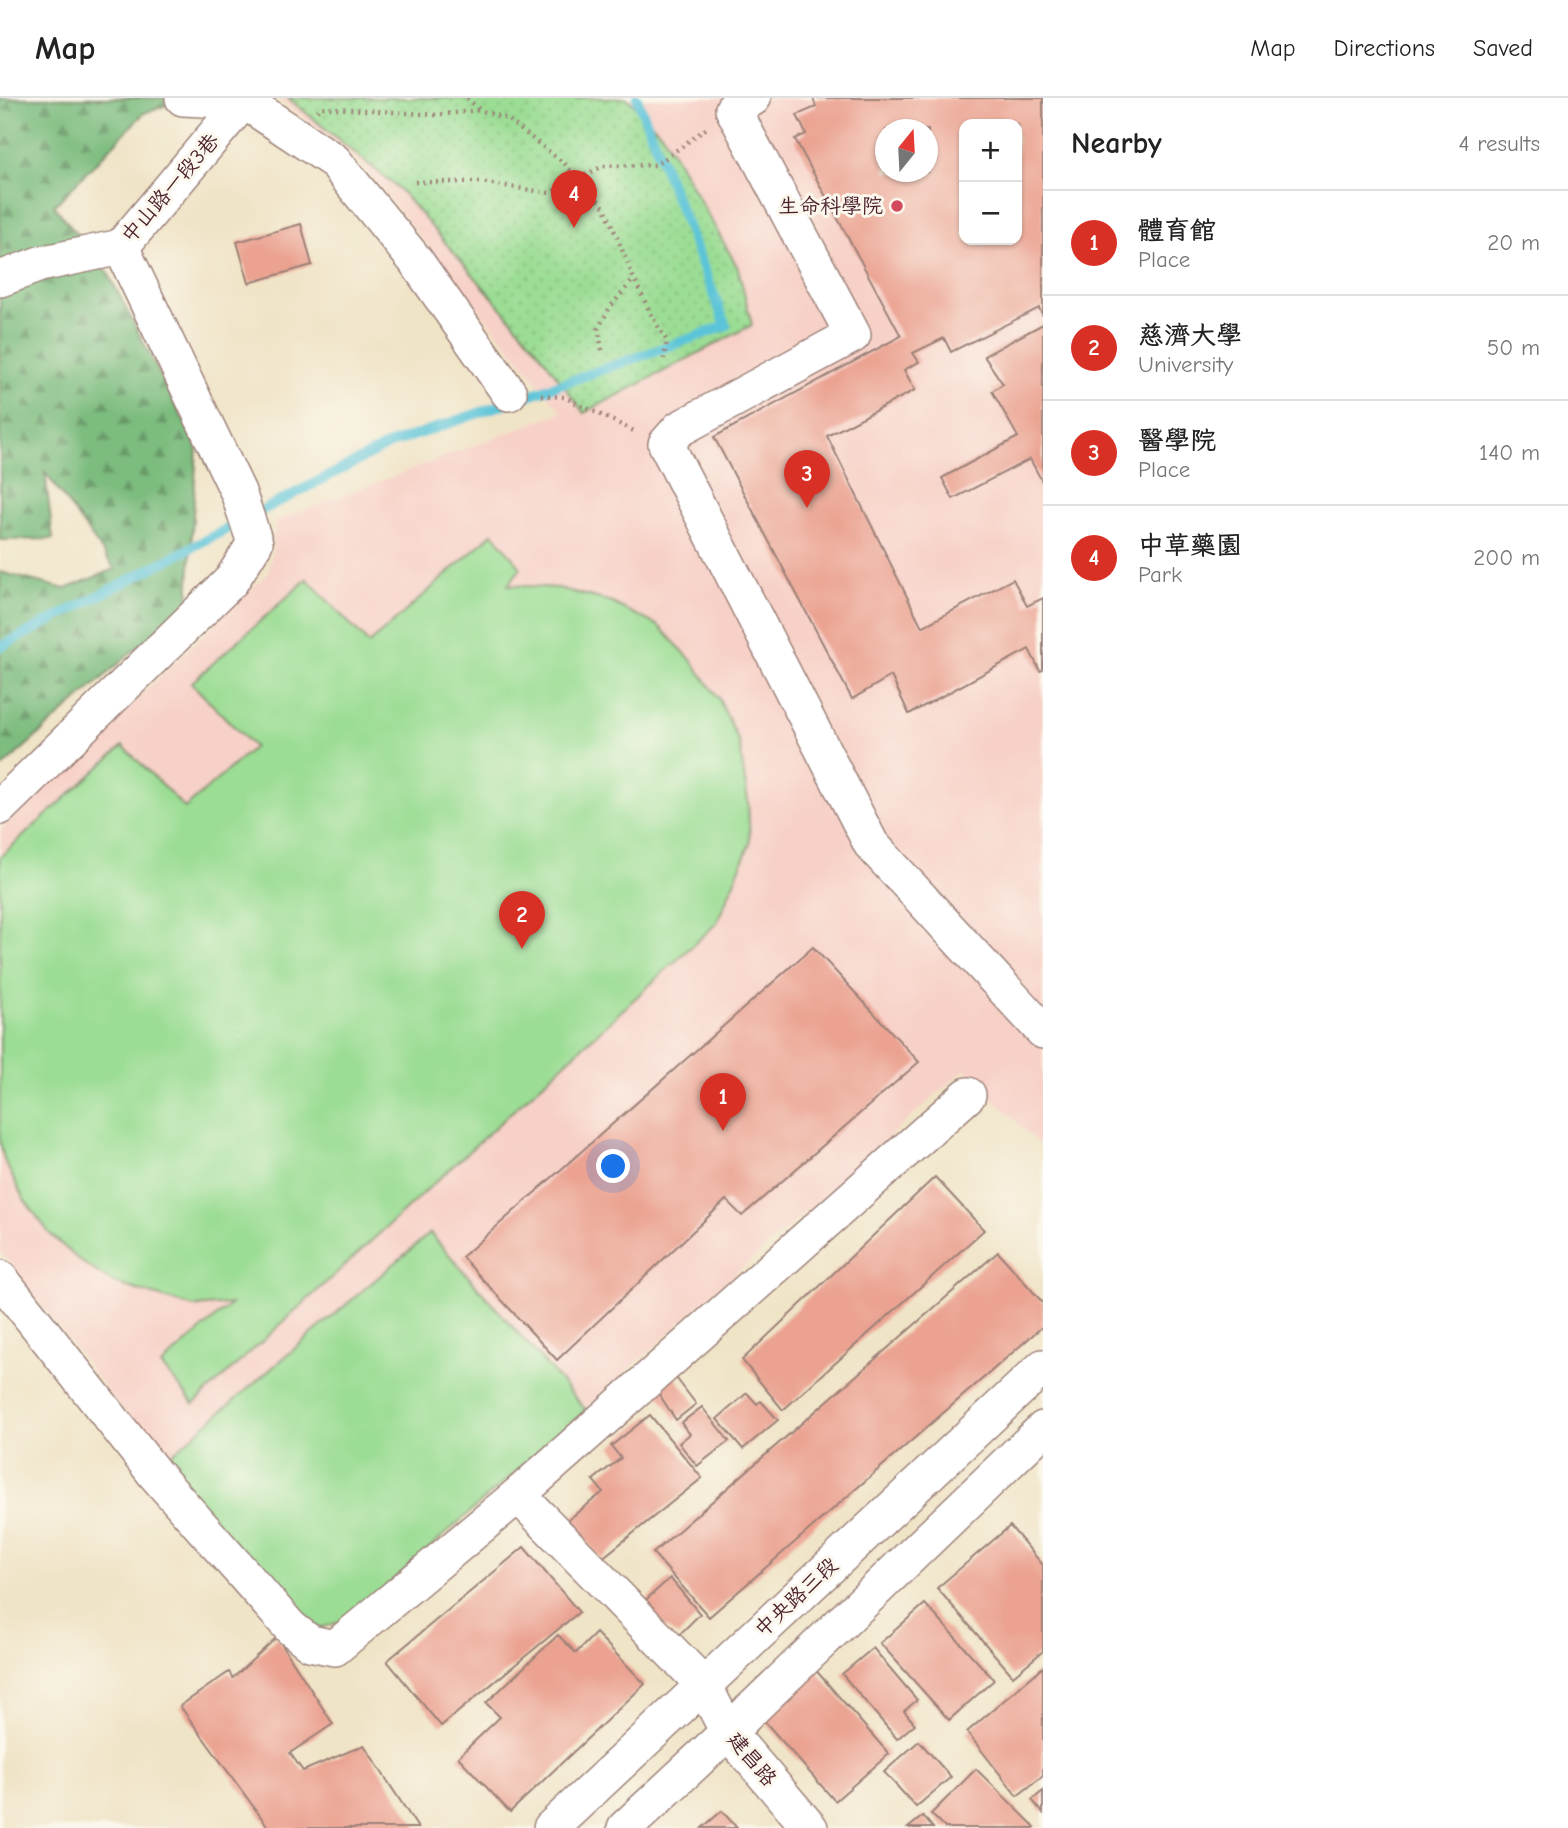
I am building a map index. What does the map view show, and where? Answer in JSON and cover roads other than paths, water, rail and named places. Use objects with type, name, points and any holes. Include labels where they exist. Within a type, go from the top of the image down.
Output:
[{"type":"street","points":[[183,98],[245,99],[334,161],[415,260],[509,393]]},
{"type":"street","name":"中山路一段3巷","points":[[0,279],[40,264],[121,247],[245,99]]},
{"type":"street","points":[[743,104],[853,335],[680,429],[666,444],[871,844],[1043,1031]]},
{"type":"street","points":[[0,807],[231,581],[255,543],[238,492],[121,247]]},
{"type":"street","points":[[0,1278],[155,1474],[291,1628],[310,1643],[335,1648],[518,1496],[968,1095]]},
{"type":"street","name":"中央路三段","points":[[551,1828],[1043,1367]]},
{"type":"street","points":[[625,1828],[1043,1429]]},
{"type":"street","name":"建昌路","points":[[518,1496],[703,1684],[728,1732],[810,1828]]},
{"type":"waterway","points":[[0,647],[390,444],[726,326],[637,98]]},
{"type":"place","name":"生命科學院","points":[[897,206]]},
{"type":"place","name":"中草藥園","points":[[574,228]]},
{"type":"place","name":"醫學院","points":[[807,508]]},
{"type":"place","name":"慈濟大學","points":[[522,949]]},
{"type":"place","name":"體育館","points":[[723,1131]]}]
